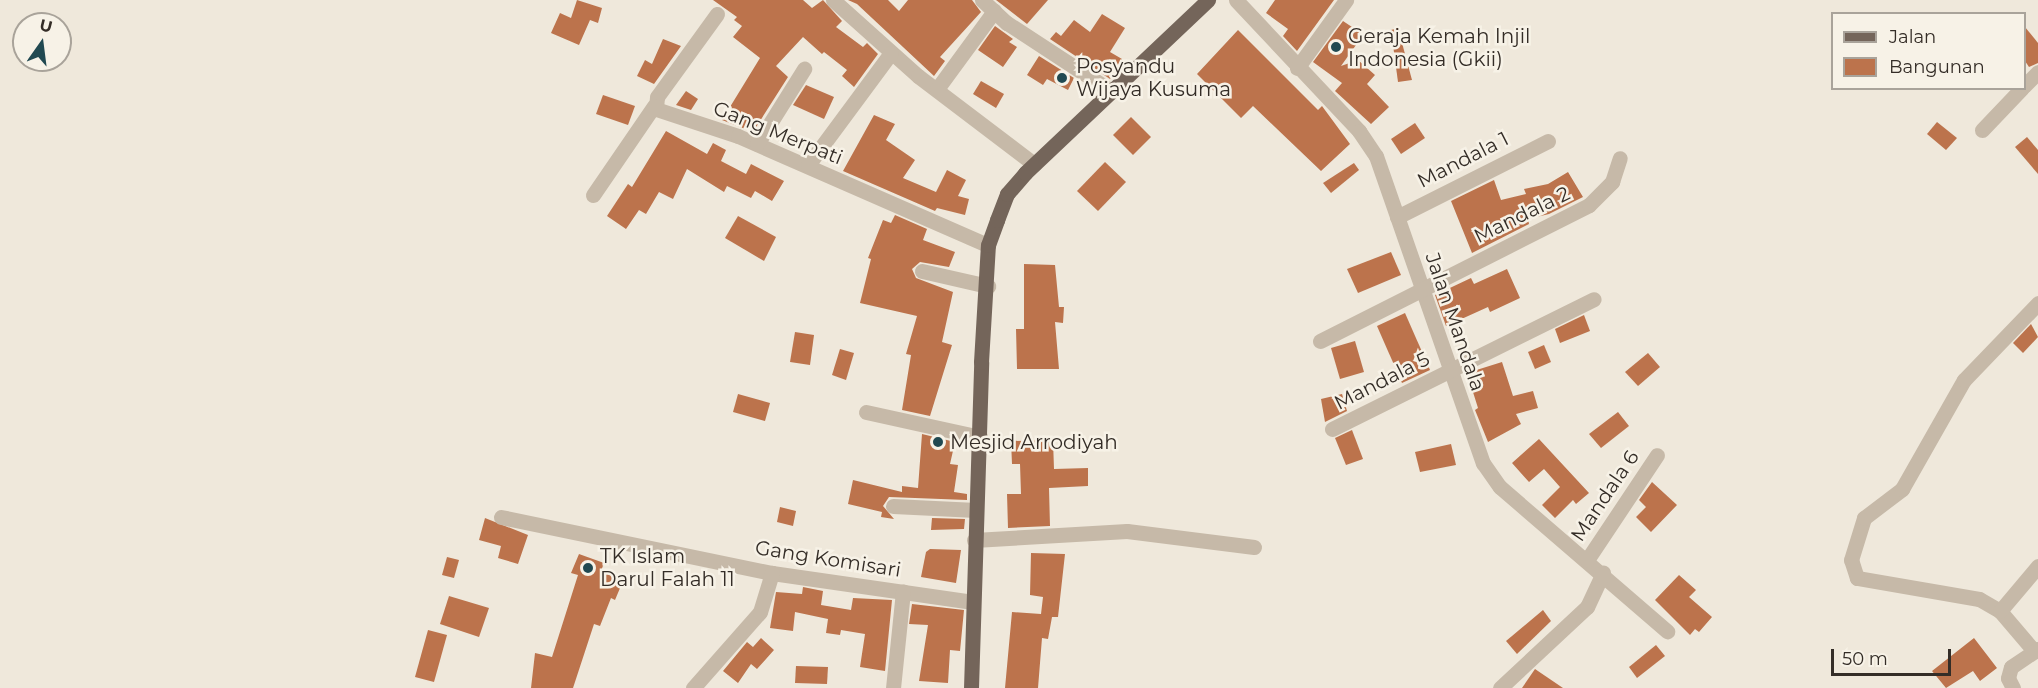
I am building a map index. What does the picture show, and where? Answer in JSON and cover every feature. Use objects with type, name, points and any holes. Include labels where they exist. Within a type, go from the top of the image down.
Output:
[{"type":"main road","points":[[971,688],[974,540],[980,436],[981,362],[988,285],[988,245],[1007,194],[1034,164],[1208,0]]},
{"type":"street","points":[[832,0],[891,54],[1034,164]]},
{"type":"street","points":[[982,0],[994,11],[1111,91]]},
{"type":"street","name":"Jalan Mandala","points":[[1236,0],[1368,142],[1397,217],[1472,439],[1494,479],[1667,631]]},
{"type":"street","points":[[1297,68],[1346,0]]},
{"type":"street","points":[[937,89],[994,11]]},
{"type":"street","points":[[593,195],[717,14]]},
{"type":"street","points":[[808,165],[891,54]]},
{"type":"street","points":[[757,144],[804,69]]},
{"type":"street","points":[[2026,84],[2038,72]]},
{"type":"street","points":[[1982,130],[2020,90]]},
{"type":"street","name":"Gang Merpati","points":[[654,106],[808,165],[988,245]]},
{"type":"street","name":"Mandala 1","points":[[1397,217],[1548,141]]},
{"type":"street","name":"Mandala 2","points":[[1320,341],[1420,288],[1589,205],[1612,182],[1620,158]]},
{"type":"street","points":[[922,270],[988,285]]},
{"type":"street","name":"Mandala 5","points":[[1332,429],[1594,299]]},
{"type":"street","points":[[2013,688],[2008,678],[2011,667],[2036,650],[2000,611],[1979,599],[1857,578],[1851,560],[1864,518],[1902,489],[1964,381],[2038,303]]},
{"type":"street","points":[[866,412],[980,436]]},
{"type":"street","name":"Mandala 6","points":[[1587,560],[1657,455]]},
{"type":"street","points":[[893,506],[976,510]]},
{"type":"street","name":"Gang Komisari","points":[[501,518],[772,573],[973,602]]},
{"type":"street","points":[[974,540],[1127,531],[1254,548]]},
{"type":"street","points":[[2000,611],[2038,566]]},
{"type":"street","points":[[693,688],[752,624],[767,593],[772,573]]},
{"type":"street","points":[[1500,688],[1587,607],[1603,573]]},
{"type":"street","points":[[893,688],[903,592]]},
{"type":"building","points":[[577,0],[602,8],[598,23],[590,20],[579,45],[551,33],[560,13],[571,18]]},
{"type":"building","points":[[713,0],[803,0],[812,8],[823,0],[842,21],[836,27],[863,47],[867,43],[878,54],[854,87],[842,76],[847,70],[824,52],[822,54],[803,37],[776,66],[788,77],[753,132],[722,120],[760,58],[733,37],[742,26],[734,20],[737,17]]},
{"type":"building","points":[[848,0],[888,0],[899,11],[908,0],[972,0],[981,12],[940,57],[945,61],[934,76],[857,4]]},
{"type":"building","points":[[996,0],[1048,0],[1027,24]]},
{"type":"building","points":[[1275,0],[1334,0],[1297,51],[1283,36],[1288,29],[1266,13]]},
{"type":"building","points":[[1102,14],[1125,28],[1110,52],[1122,59],[1110,79],[1050,39],[1056,32],[1061,36],[1074,20],[1090,32]]},
{"type":"building","points":[[1343,21],[1361,33],[1361,38],[1341,66],[1358,60],[1375,75],[1367,84],[1389,107],[1371,124],[1335,91],[1342,83],[1313,62]]},
{"type":"building","points":[[995,26],[1013,39],[1009,42],[1017,47],[1003,67],[978,50]]},
{"type":"building","points":[[1398,28],[1412,80],[1398,82],[1391,30]]},
{"type":"building","points":[[2026,28],[2038,43],[2038,63],[2029,67],[2026,62]]},
{"type":"building","points":[[1238,30],[1318,110],[1322,106],[1350,144],[1321,171],[1253,106],[1241,118],[1197,74]]},
{"type":"building","points":[[663,39],[681,46],[654,84],[637,76],[645,60],[652,64]]},
{"type":"building","points":[[1039,56],[1074,78],[1068,90],[1047,79],[1043,85],[1027,75]]},
{"type":"building","points":[[981,81],[1004,94],[996,108],[973,94]]},
{"type":"building","points":[[806,85],[834,97],[824,119],[793,105]]},
{"type":"building","points":[[686,91],[698,99],[691,110],[676,105]]},
{"type":"building","points":[[603,95],[635,106],[628,125],[596,114]]},
{"type":"building","points":[[874,115],[895,124],[886,140],[915,160],[903,178],[936,192],[947,170],[966,180],[958,196],[969,199],[965,215],[937,208],[935,211],[843,171]]},
{"type":"building","points":[[1131,117],[1151,137],[1133,155],[1113,135]]},
{"type":"building","points":[[1937,122],[1957,138],[1946,150],[1927,134]]},
{"type":"building","points":[[1415,123],[1425,138],[1401,154],[1391,139]]},
{"type":"building","points":[[666,131],[707,154],[713,143],[726,150],[721,161],[746,174],[751,164],[784,181],[772,201],[755,191],[751,198],[727,186],[724,192],[687,169],[673,199],[659,192],[646,214],[639,210],[626,229],[607,216],[628,184],[632,187]]},
{"type":"building","points":[[2027,137],[2038,150],[2038,174],[2015,147]]},
{"type":"building","points":[[1105,162],[1126,182],[1098,211],[1077,191]]},
{"type":"building","points":[[1354,163],[1359,170],[1331,193],[1323,183]]},
{"type":"building","points":[[1568,172],[1583,197],[1549,214],[1528,219],[1529,224],[1472,253],[1451,201],[1494,180],[1501,200],[1526,194],[1524,189],[1548,184]]},
{"type":"building","points":[[895,215],[927,229],[923,240],[955,252],[949,267],[920,262],[912,269],[916,278],[953,292],[942,342],[952,345],[930,416],[902,410],[911,355],[906,354],[917,316],[860,303],[871,259],[868,258],[883,220],[891,223]]},
{"type":"building","points":[[738,216],[776,237],[764,261],[725,238]]},
{"type":"building","points":[[1391,252],[1401,275],[1358,293],[1347,269]]},
{"type":"building","points":[[1024,264],[1055,265],[1059,307],[1064,307],[1063,323],[1055,322],[1059,369],[1017,369],[1016,329],[1024,329]]},
{"type":"building","points":[[1507,269],[1520,298],[1490,312],[1488,307],[1446,326],[1435,295],[1471,278],[1474,284]]},
{"type":"building","points":[[1405,313],[1430,370],[1402,383],[1377,326]]},
{"type":"building","points":[[1584,315],[1590,331],[1560,343],[1555,329]]},
{"type":"building","points":[[2031,324],[2038,337],[2023,353],[2013,343]]},
{"type":"building","points":[[795,332],[814,335],[810,365],[790,362]]},
{"type":"building","points":[[1355,341],[1364,372],[1340,379],[1331,348]]},
{"type":"building","points":[[1544,345],[1551,362],[1535,369],[1528,352]]},
{"type":"building","points":[[840,349],[854,353],[846,380],[832,375]]},
{"type":"building","points":[[1648,353],[1660,367],[1638,386],[1625,372]]},
{"type":"building","points":[[1502,362],[1513,396],[1533,391],[1538,408],[1516,414],[1521,424],[1488,442],[1475,410],[1478,408],[1467,373]]},
{"type":"building","points":[[738,394],[770,403],[765,421],[733,412]]},
{"type":"building","points":[[1342,394],[1347,411],[1325,422],[1321,399]]},
{"type":"building","points":[[1618,412],[1629,426],[1601,448],[1589,434]]},
{"type":"building","points":[[1352,430],[1363,459],[1346,465],[1335,438]]},
{"type":"building","points":[[922,434],[955,442],[950,464],[958,465],[954,492],[967,494],[967,500],[889,497],[883,506],[894,519],[881,517],[882,512],[848,504],[853,480],[902,492],[902,486],[918,488]]},
{"type":"building","points":[[1539,439],[1589,493],[1576,504],[1573,500],[1555,518],[1542,505],[1560,487],[1544,469],[1529,482],[1512,463]]},
{"type":"building","points":[[1053,440],[1054,469],[1088,468],[1088,486],[1049,488],[1050,526],[1008,528],[1007,494],[1021,494],[1020,464],[1012,464],[1011,441]]},
{"type":"building","points":[[1451,444],[1456,465],[1420,472],[1415,452]]},
{"type":"building","points":[[1652,482],[1677,505],[1651,532],[1636,517],[1646,507],[1639,500]]},
{"type":"building","points":[[780,507],[796,511],[793,526],[777,522]]},
{"type":"building","points":[[485,518],[528,535],[518,564],[498,558],[501,546],[479,540]]},
{"type":"building","points":[[932,518],[965,519],[964,529],[931,530]]},
{"type":"building","points":[[930,549],[961,550],[956,583],[921,577],[926,552]]},
{"type":"building","points":[[1031,553],[1065,554],[1058,617],[1052,617],[1048,639],[1042,638],[1038,688],[1005,688],[1012,612],[1041,614],[1043,597],[1030,595]]},
{"type":"building","points":[[579,554],[604,563],[601,571],[623,581],[615,600],[611,598],[600,626],[594,624],[573,688],[531,688],[535,653],[552,657],[578,575],[571,573]]},
{"type":"building","points":[[447,557],[459,560],[454,578],[442,575]]},
{"type":"building","points":[[1679,575],[1696,590],[1689,597],[1712,617],[1699,632],[1695,629],[1690,635],[1655,600]]},
{"type":"building","points":[[803,587],[823,591],[821,605],[851,610],[853,598],[892,600],[885,671],[860,667],[865,634],[841,630],[840,635],[826,633],[828,619],[795,612],[793,631],[770,628],[776,592],[802,594]]},
{"type":"building","points":[[449,596],[489,608],[479,637],[440,624]]},
{"type":"building","points":[[912,604],[964,610],[960,651],[950,650],[948,683],[919,681],[928,625],[909,624]]},
{"type":"building","points":[[1543,610],[1551,621],[1517,654],[1506,641]]},
{"type":"building","points":[[428,630],[447,635],[434,682],[415,677]]},
{"type":"building","points":[[761,638],[774,650],[757,669],[751,664],[738,683],[723,671],[747,642],[753,647]]},
{"type":"building","points":[[1974,638],[1997,668],[1980,681],[1973,671],[1946,688],[1932,671]]},
{"type":"building","points":[[1656,645],[1665,656],[1637,678],[1629,667]]},
{"type":"building","points":[[796,666],[828,667],[827,684],[795,683]]},
{"type":"building","points":[[1535,669],[1563,688],[1522,688]]},
{"type":"place","name":"Geraja Kemah Injil Indonesia (Gkii)","points":[[1336,47]]},
{"type":"place","name":"Posyandu Wijaya Kusuma","points":[[1062,78]]},
{"type":"place","name":"Mesjid Arrodiyah","points":[[938,442]]},
{"type":"place","name":"TK Islam Darul Falah 11","points":[[588,568]]}]
